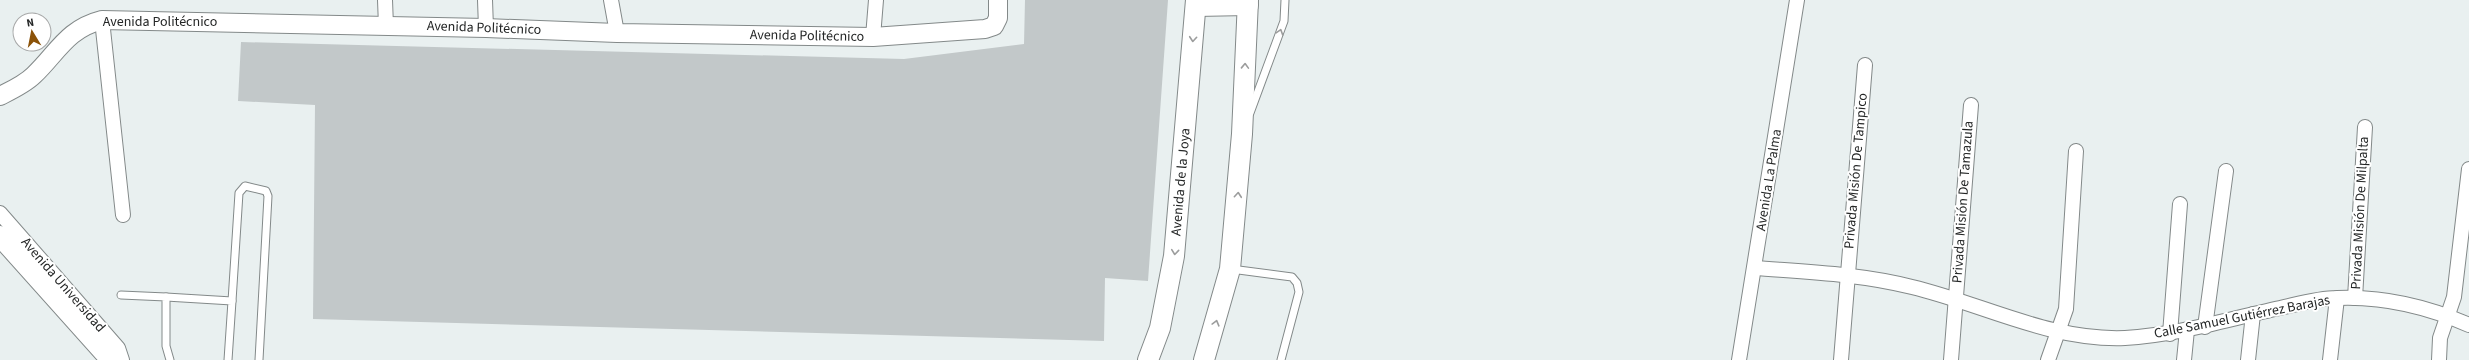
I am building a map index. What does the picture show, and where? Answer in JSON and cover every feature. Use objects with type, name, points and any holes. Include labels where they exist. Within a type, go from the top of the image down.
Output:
[{"type":"main road","points":[[1196,3],[1248,2],[1242,134],[1230,269],[1204,360]]},
{"type":"main road","name":"Avenida de la Joya","points":[[1148,360],[1160,328],[1174,256],[1196,3]]},
{"type":"main road","name":"Avenida Universidad","points":[[0,236],[111,360]]},
{"type":"street","points":[[386,0],[386,26]]},
{"type":"street","points":[[485,0],[486,28]]},
{"type":"street","points":[[611,0],[617,33]]},
{"type":"street","points":[[873,36],[876,0]]},
{"type":"street","name":"Avenida Politécnico","points":[[0,96],[34,76],[72,33],[86,24],[102,20],[486,28],[617,33],[873,36],[985,29],[994,26],[998,18],[998,0]]},
{"type":"street","name":"Avenida La Palma","points":[[1739,360],[1797,0]]},
{"type":"street","points":[[102,20],[123,215]]},
{"type":"street","name":"Privada Misión De Tampico","points":[[1841,360],[1865,65]]},
{"type":"street","name":"Privada Misión De Tamazula","points":[[1951,360],[1971,105]]},
{"type":"street","name":"Privada Misión De Milpalta","points":[[2354,298],[2365,127]]},
{"type":"street","points":[[2048,360],[2066,309],[2076,151]]},
{"type":"street","points":[[2439,360],[2440,338],[2446,315],[2454,297],[2469,169]]},
{"type":"street","points":[[2205,326],[2226,171]]},
{"type":"street","points":[[2170,334],[2180,204]]},
{"type":"street","name":"Avenida Universidad","points":[[0,213],[118,348],[122,360]]},
{"type":"street","name":"Calle Samuel Gutiérrez Barajas","points":[[1755,268],[1848,276],[1911,286],[2058,332],[2124,338],[2170,334],[2253,314],[2337,298],[2385,300],[2446,315],[2469,325]]},
{"type":"street","points":[[2330,360],[2337,298]]},
{"type":"street","points":[[2248,360],[2253,314]]},
{"type":"street","points":[[2184,360],[2187,330]]},
{"type":"lane","points":[[1242,134],[1282,28],[1286,0]]},
{"type":"lane","points":[[228,360],[239,193],[245,186],[262,188],[268,196],[259,360]]},
{"type":"lane","points":[[1230,269],[1292,277],[1297,283],[1299,292],[1281,360]]},
{"type":"lane","points":[[121,295],[232,301]]},
{"type":"lane","points":[[166,297],[166,346],[170,360]]},
{"type":"building","points":[[1025,0],[1168,0],[1148,281],[1105,278],[1104,341],[313,319],[315,105],[238,101],[241,42],[904,59],[1024,44]]}]
